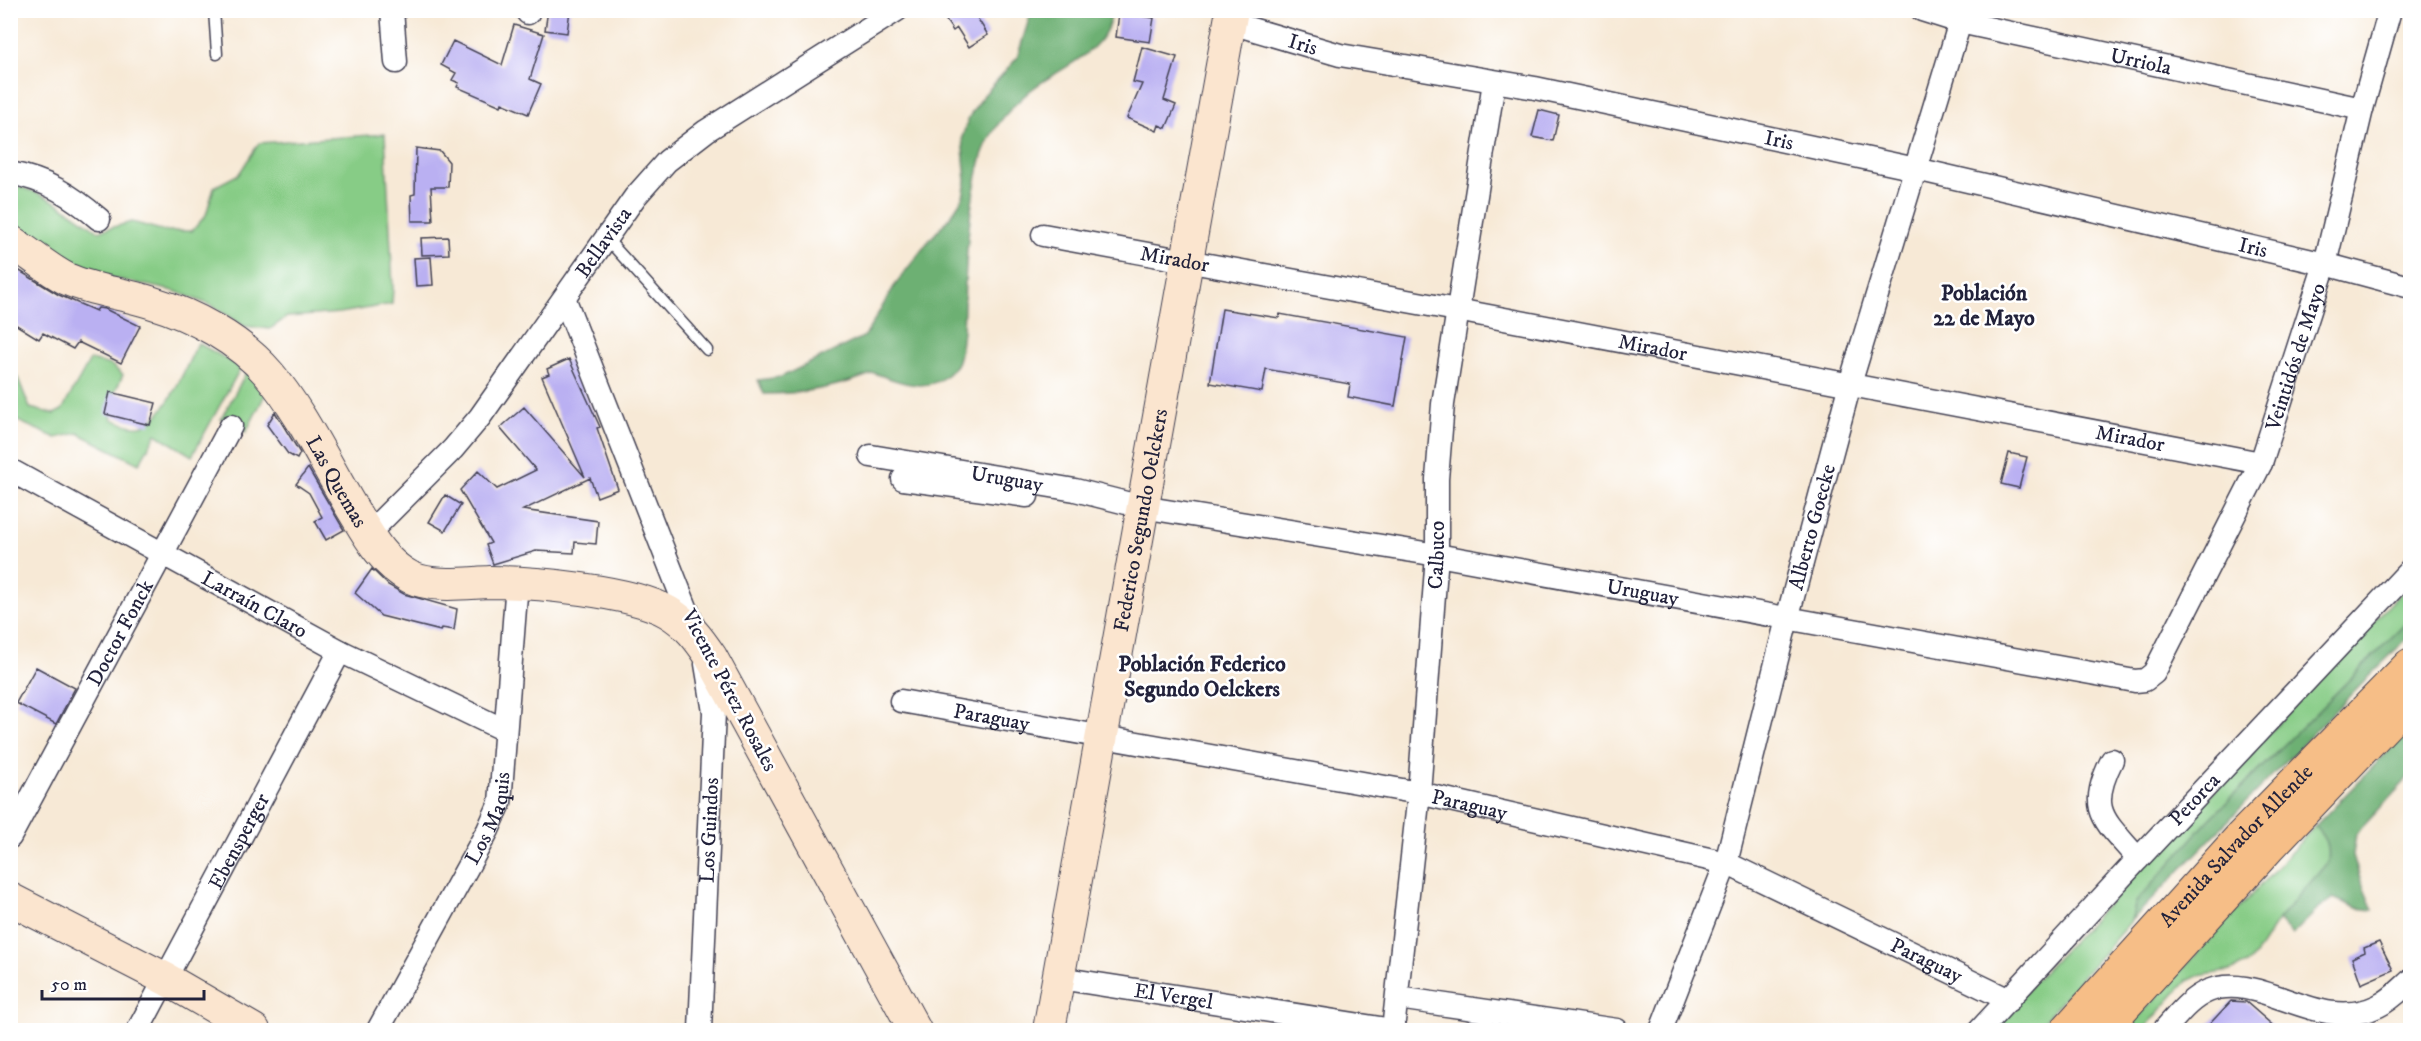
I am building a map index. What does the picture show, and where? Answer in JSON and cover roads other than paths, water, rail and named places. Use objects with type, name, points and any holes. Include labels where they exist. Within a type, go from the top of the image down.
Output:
[{"type":"highway","name":"Avenida Salvador Allende","points":[[2067,1030],[2242,836],[2410,665]]},
{"type":"highway","name":"Avenida Salvador Allende","points":[[2102,1030],[2277,839],[2410,699]]},
{"type":"main road","name":"Federico Segundo Oelckers","points":[[1049,1030],[1232,16]]},
{"type":"main road","name":"Las Quemas","points":[[10,241],[65,278],[95,289],[150,302],[175,311],[202,324],[244,350],[279,387],[368,534],[387,560],[399,570],[421,581],[432,583],[517,582],[638,600],[667,611],[696,635]]},
{"type":"main road","name":"Vicente Pérez Rosales","points":[[696,635],[711,657],[915,1030]]},
{"type":"main road","points":[[10,899],[166,979],[244,1028]]},
{"type":"street","points":[[392,10],[396,62]]},
{"type":"street","name":"Bellavista","points":[[368,534],[453,449],[480,417],[645,184],[680,150],[706,131],[874,18],[897,10]]},
{"type":"street","name":"Urriola","points":[[1922,10],[1960,22],[2362,108]]},
{"type":"street","name":"Veintidós de Mayo","points":[[2145,680],[2154,673],[2261,463],[2325,264],[2362,108],[2390,10]]},
{"type":"street","name":"Iris","points":[[1232,16],[1340,55],[1535,88],[1916,169],[2325,264],[2410,287]]},
{"type":"street","name":"Alberto Goecke","points":[[1661,1030],[1725,863],[1850,384],[1960,22]]},
{"type":"street","name":"Calbuco","points":[[1393,1030],[1419,793],[1437,555],[1437,479],[1443,404],[1494,82]]},
{"type":"street","points":[[10,173],[34,178],[57,188],[79,202],[99,219]]},
{"type":"street","name":"Mirador","points":[[1043,235],[1457,310],[2261,463]]},
{"type":"street","name":"Vicente Pérez Rosales","points":[[565,300],[696,635]]},
{"type":"street","name":"Doctor Fonck","points":[[10,837],[231,426]]},
{"type":"street","name":"Uruguay","points":[[871,456],[1075,490],[1142,507],[1437,555],[2135,681],[2145,680]]},
{"type":"street","name":"Larraín Claro","points":[[10,470],[340,651],[504,730]]},
{"type":"street","name":"Uruguay","points":[[903,479],[1088,504],[1142,507]]},
{"type":"street","name":"Petorca","points":[[1980,1030],[2410,570]]},
{"type":"street","name":"Los Maquis","points":[[378,1030],[488,830],[500,803],[517,582]]},
{"type":"street","name":"Los Guindos","points":[[696,635],[708,669],[714,712],[700,1030]]},
{"type":"street","name":"Ebensperger","points":[[138,1030],[340,651]]},
{"type":"street","name":"Paraguay","points":[[901,700],[1419,793],[1725,863],[2009,1000]]},
{"type":"street","points":[[2112,760],[2102,781],[2099,799],[2102,817],[2138,859]]},
{"type":"street","name":"El Vergel","points":[[1059,978],[1393,1030]]},
{"type":"street","points":[[2164,1030],[2183,1008],[2197,997],[2225,987],[2242,987],[2321,1011],[2350,1014],[2378,1006],[2410,981]]},
{"type":"street","points":[[1398,998],[1617,1030]]},
{"type":"lane","points":[[214,10],[217,54]]},
{"type":"lane","points":[[607,239],[706,350]]},
{"type":"district","name":"Población 22 de Mayo","points":[[1984,304]]},
{"type":"district","name":"Población Federico Segundo Oelckers","points":[[1202,676]]}]
